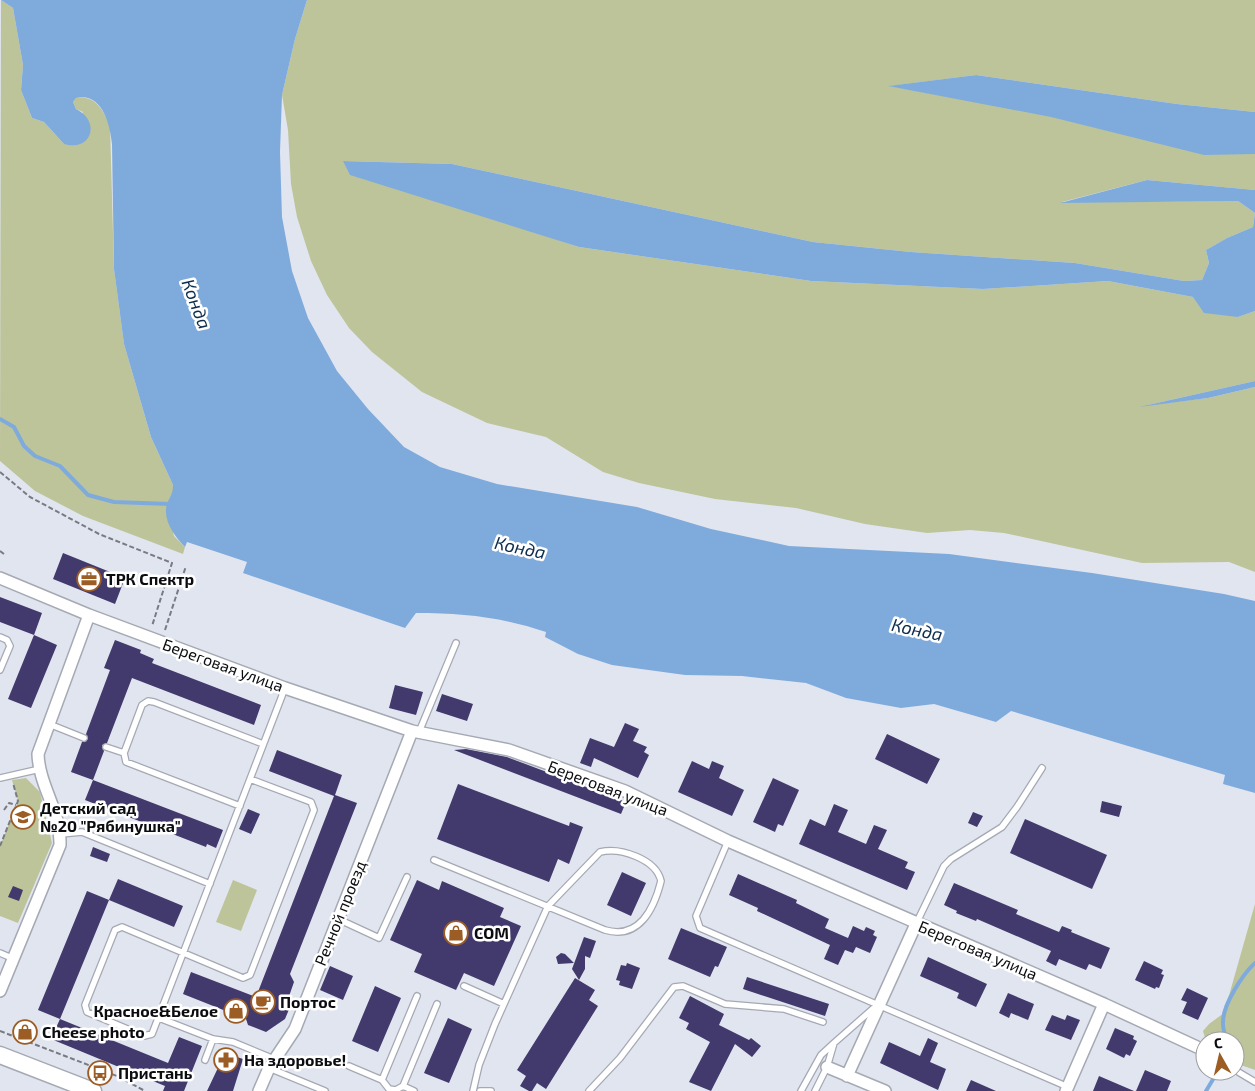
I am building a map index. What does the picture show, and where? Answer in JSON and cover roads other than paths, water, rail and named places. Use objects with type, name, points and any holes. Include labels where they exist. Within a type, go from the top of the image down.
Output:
[{"type":"main road","points":[[0,1054],[93,1091]]},
{"type":"street","name":"Береговая улица","points":[[0,578],[89,615],[285,688],[415,731],[490,745],[647,800],[728,841],[1104,1004],[1195,1046]]},
{"type":"street","points":[[0,991],[57,857],[60,834],[55,808],[40,770],[38,754],[47,724],[89,615]]},
{"type":"street","name":"Речной проезд","points":[[259,1091],[272,1064],[295,1029],[415,731]]},
{"type":"street","points":[[847,1076],[916,924]]},
{"type":"street","points":[[1067,1089],[1104,1004]]},
{"type":"street","points":[[827,1067],[885,1091]]},
{"type":"lane","points":[[0,637],[7,640],[10,646],[0,670]]},
{"type":"lane","points":[[415,731],[456,643]]},
{"type":"lane","points":[[250,779],[311,802],[314,810],[250,976],[243,978],[184,953],[122,927],[116,930],[85,1005],[87,1012],[144,1036],[152,1034],[184,953],[263,744],[285,688]]},
{"type":"lane","points":[[240,806],[126,762],[124,753],[142,705],[148,702],[154,702],[263,744]]},
{"type":"lane","points":[[47,724],[84,738]]},
{"type":"lane","points":[[106,746],[124,753]]},
{"type":"lane","points":[[916,924],[944,866],[951,859],[1002,826],[1017,807],[1042,768]]},
{"type":"lane","points":[[0,778],[40,770]]},
{"type":"lane","points":[[60,834],[82,832],[210,884]]},
{"type":"lane","points":[[728,841],[696,916],[700,928],[1067,1089]]},
{"type":"lane","points":[[434,860],[548,906],[605,930],[620,932],[630,930],[646,919],[659,888],[660,875],[626,851],[600,852],[548,906],[478,1065],[473,1091]]},
{"type":"lane","points":[[338,919],[379,938],[407,877]]},
{"type":"lane","points":[[0,953],[14,959]]},
{"type":"lane","points":[[464,986],[504,1004]]},
{"type":"lane","points":[[589,1091],[620,1058],[674,986],[683,986],[733,1006],[784,1009],[823,1022]]},
{"type":"lane","points":[[382,1080],[417,996]]},
{"type":"lane","points":[[349,1066],[382,1080],[389,1089],[396,1090],[403,1086],[437,1004]]},
{"type":"lane","points":[[801,1091],[821,1055],[878,1005]]},
{"type":"lane","points":[[159,1018],[214,1039],[233,1042],[324,1091]]},
{"type":"lane","points":[[206,1060],[214,1039]]},
{"type":"lane","points":[[815,1091],[827,1067],[834,1043]]},
{"type":"lane","points":[[403,1086],[414,1091]]},
{"type":"lane","points":[[480,1091],[491,1091]]},
{"type":"water","name":"Конда","points":[[1,0],[307,0],[295,39],[282,95],[280,152],[282,217],[292,271],[308,318],[337,371],[368,409],[404,447],[440,467],[497,484],[637,507],[711,529],[789,546],[949,554],[1092,573],[1224,594],[1255,601],[1255,793],[1223,784],[1225,775],[1011,711],[996,722],[934,704],[901,708],[846,698],[806,683],[742,676],[685,675],[612,665],[578,654],[545,637],[546,632],[497,619],[450,614],[416,613],[405,628],[243,573],[247,562],[187,542],[185,547],[170,528],[166,516],[167,504],[173,485],[151,437],[124,344],[114,269],[112,144],[107,119],[103,111],[92,100],[85,97],[76,98],[73,102],[76,109],[84,114],[91,127],[87,140],[81,144],[74,145],[64,144],[44,122],[32,118],[21,90],[23,65],[13,8]]},
{"type":"water","points":[[976,75],[1177,104],[1255,112],[1255,154],[1204,155],[1051,117],[888,86]]},
{"type":"water","points":[[343,161],[452,164],[813,242],[911,252],[1075,263],[1184,281],[1202,280],[1209,263],[1206,250],[1227,238],[1253,227],[1255,213],[1255,311],[1238,317],[1204,313],[1193,297],[1108,281],[983,289],[811,281],[579,247],[350,175]]},
{"type":"water","points":[[1147,180],[1255,190],[1255,213],[1238,201],[1060,203]]},
{"type":"water","points":[[1255,381],[1255,387],[1208,398],[1139,407]]},
{"type":"waterway","points":[[0,419],[14,427],[24,446],[35,456],[60,466],[88,495],[114,502],[170,504]]},
{"type":"waterway","points":[[1224,1031],[1224,1015],[1230,998],[1245,974],[1255,963]]},
{"type":"waterway","points":[[1206,1091],[1212,1081]]},
{"type":"place","name":"ТРК Спектр","points":[[89,579]]},
{"type":"place","name":"Детский сад №20 \"Рябинушка\"","points":[[23,817]]},
{"type":"place","name":"СОМ","points":[[456,933]]},
{"type":"place","name":"Портос","points":[[263,1002]]},
{"type":"place","name":"Красное&Белое","points":[[236,1011]]},
{"type":"place","name":"Cheese photo","points":[[25,1032]]},
{"type":"place","name":"На здоровье!","points":[[226,1060]]},
{"type":"place","name":"Пристань","points":[[100,1073]]}]
